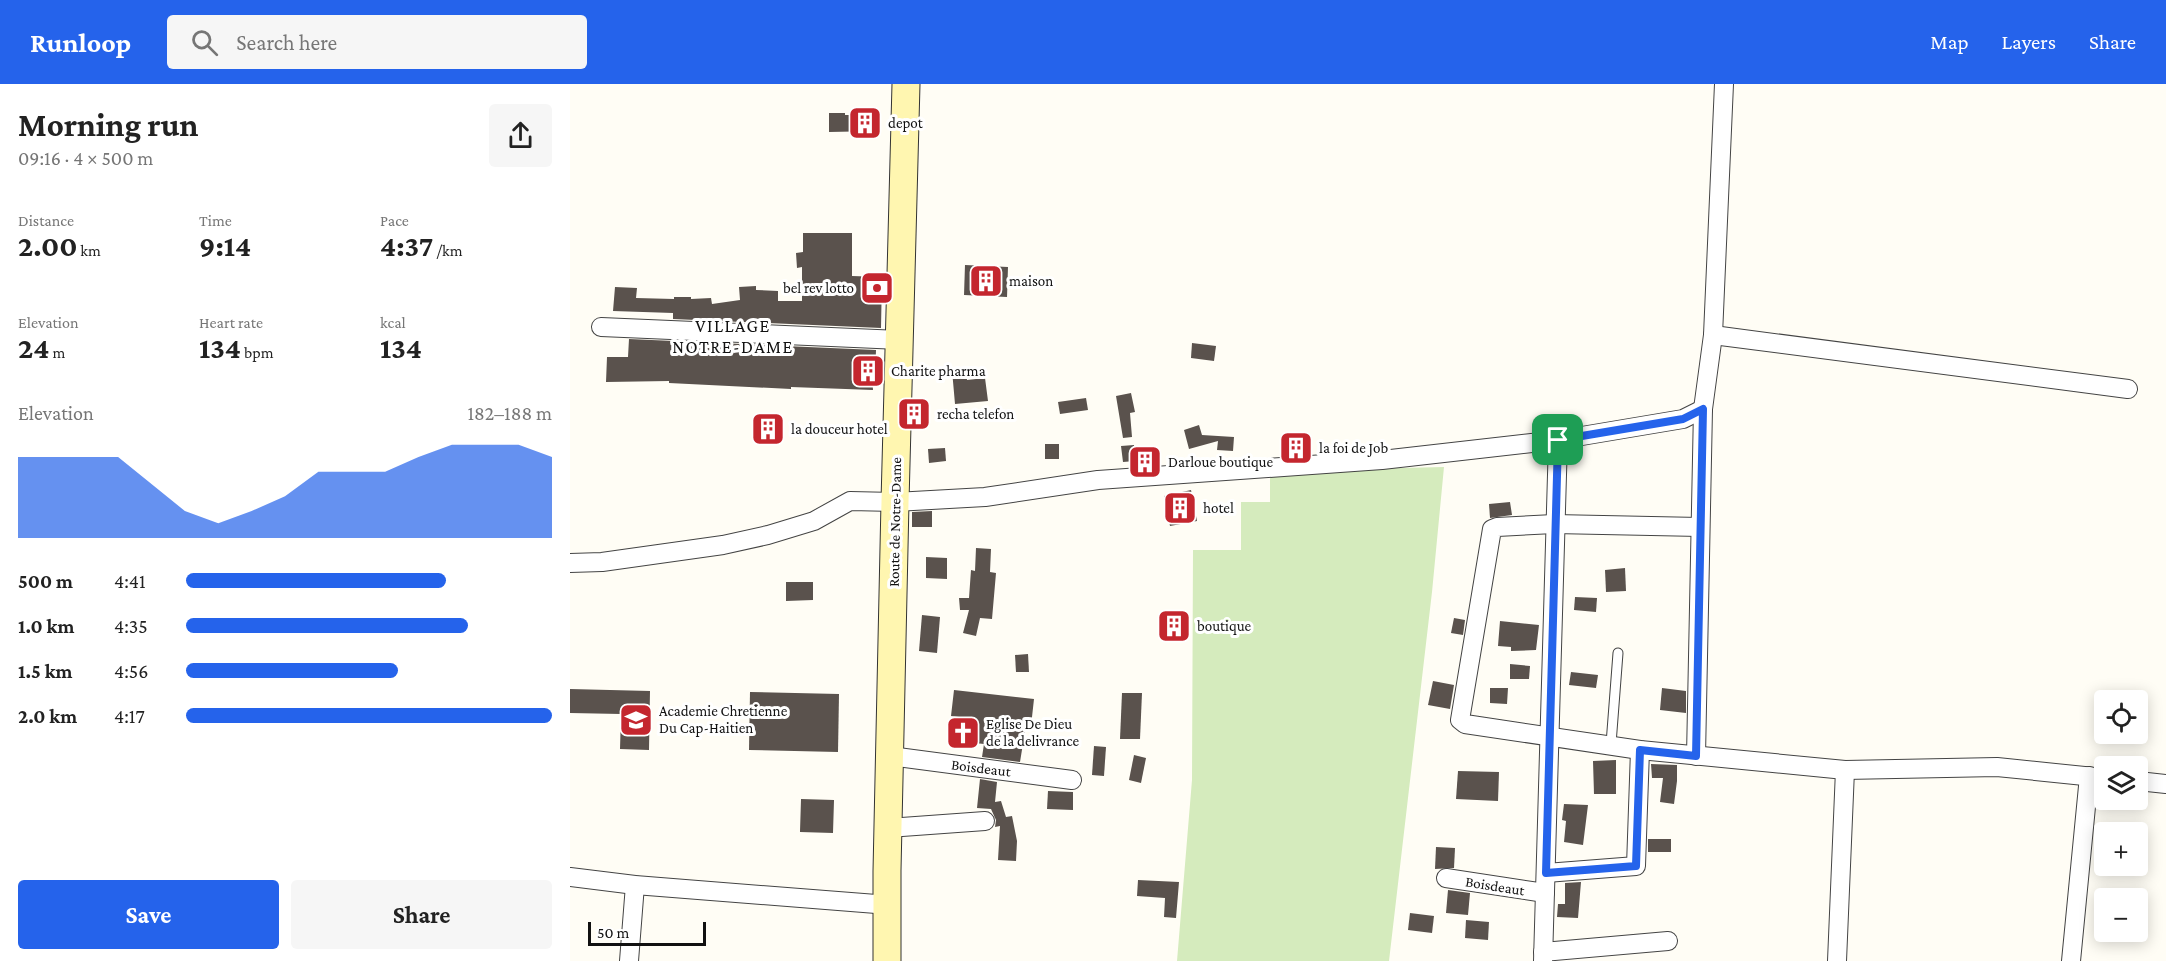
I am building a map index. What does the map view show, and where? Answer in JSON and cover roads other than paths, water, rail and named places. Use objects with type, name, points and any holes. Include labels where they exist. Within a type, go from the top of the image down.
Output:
[{"type":"street","name":"Route de Notre-Dame","points":[[887,961],[890,756],[907,501],[900,340],[906,84]]},
{"type":"street","points":[[1696,756],[1703,409],[1713,335],[1725,84]]},
{"type":"street","points":[[601,327],[900,340]]},
{"type":"street","points":[[1713,335],[2128,388]]},
{"type":"street","points":[[570,563],[602,562],[723,546],[814,521],[850,501],[985,497],[1098,480],[1382,460],[1558,440],[1683,419],[1703,409]]},
{"type":"street","points":[[1558,440],[1543,956],[1668,940]]},
{"type":"street","points":[[1700,527],[1554,524],[1497,527],[1492,530],[1460,720],[1465,724],[1640,750],[1845,770],[1997,767],[2094,777]]},
{"type":"street","name":"Boisdeaut","points":[[1546,873],[1636,866],[1640,750]]},
{"type":"street","name":"Boisdeaut","points":[[890,756],[1072,780]]},
{"type":"street","points":[[1837,961],[1845,770]]},
{"type":"street","points":[[2148,782],[2166,784]]},
{"type":"street","points":[[2071,961],[2094,798]]},
{"type":"street","points":[[888,828],[985,821]]},
{"type":"street","points":[[570,878],[889,905]]},
{"type":"street","name":"Boisdeaut","points":[[1446,878],[1545,893]]},
{"type":"street","points":[[629,961],[635,885]]},
{"type":"lane","points":[[1611,744],[1618,653]]},
{"type":"place","name":"depot","points":[[865,123]]},
{"type":"place","name":"maison","points":[[986,281]]},
{"type":"place","name":"bel rev lotto","points":[[877,288]]},
{"type":"place","name":"Charite pharma","points":[[868,371]]},
{"type":"place","name":"recha telefon","points":[[914,414]]},
{"type":"place","name":"la douceur hotel","points":[[768,429]]},
{"type":"place","name":"la foi de Job","points":[[1296,448]]},
{"type":"place","name":"Darloue boutique","points":[[1145,462]]},
{"type":"place","name":"hotel","points":[[1180,508]]},
{"type":"place","name":"boutique","points":[[1174,626]]},
{"type":"place","name":"Academie Chretienne Du Cap-Haitien","points":[[636,720]]},
{"type":"place","name":"Eglise De Dieu de la delivrance","points":[[963,733]]},
{"type":"district","name":"VILLAGE NOTRE-DAME","points":[[733,336]]}]
